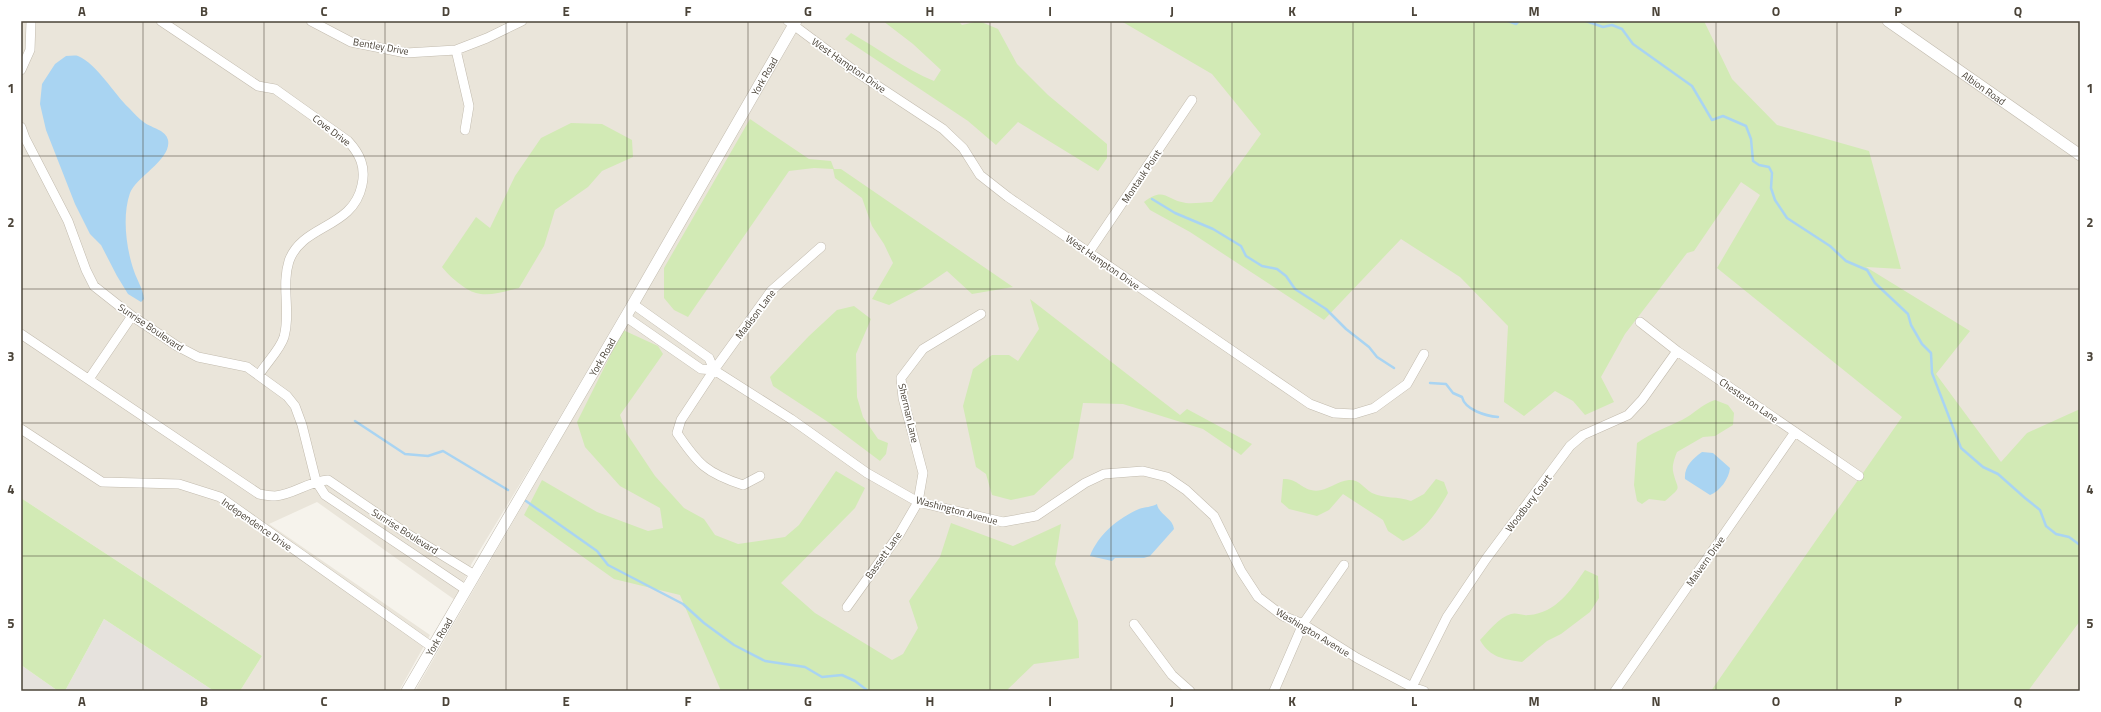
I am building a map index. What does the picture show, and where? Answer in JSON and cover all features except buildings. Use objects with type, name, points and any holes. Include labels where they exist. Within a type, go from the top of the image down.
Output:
[{"type":"street","points":[[21,70],[30,50],[31,21]]},
{"type":"street","name":"Cove Drive","points":[[161,21],[258,86],[275,89],[348,141],[357,152],[363,165],[363,182],[355,205],[342,217],[310,236],[298,247],[290,260],[285,288],[287,312],[284,338],[259,375]]},
{"type":"street","name":"Bentley Drive","points":[[311,21],[351,42],[406,53],[456,50],[487,38],[522,21]]},
{"type":"street","name":"Albion Road","points":[[1888,21],[2080,155]]},
{"type":"street","name":"West Hampton Drive","points":[[792,22],[855,71],[942,129],[963,148],[980,175],[1008,197],[1310,404],[1334,413],[1354,414],[1374,408],[1407,384],[1424,354]]},
{"type":"street","name":"York Road","points":[[407,691],[465,589],[633,304],[792,22]]},
{"type":"street","points":[[456,50],[469,106],[465,130]]},
{"type":"street","name":"Montauk Point","points":[[1089,252],[1192,100]]},
{"type":"street","name":"Sunrise Boulevard","points":[[21,127],[25,138],[68,221],[86,270],[94,286],[132,316],[177,346],[198,357],[240,365],[259,375],[287,396],[295,406],[302,425],[316,481],[326,495],[465,589]]},
{"type":"street","name":"Madison Lane","points":[[760,476],[743,485],[721,478],[697,461],[677,433],[681,420],[714,370],[771,291],[821,247]]},
{"type":"street","name":"Washington Avenue","points":[[633,304],[709,358],[714,370]]},
{"type":"street","name":"Sherman Lane","points":[[918,502],[923,473],[903,398],[901,378],[923,349],[981,314]]},
{"type":"street","points":[[89,379],[132,316]]},
{"type":"street","name":"Washington Avenue","points":[[626,316],[701,369],[714,370],[791,419],[867,473],[918,502],[1003,522],[1036,516],[1085,483],[1104,474],[1143,471],[1167,477],[1186,490],[1214,516],[1242,571],[1258,597],[1284,616],[1303,624],[1357,658],[1412,687],[1424,691]]},
{"type":"street","name":"Chesterton Lane","points":[[1640,322],[1677,351],[1859,476]]},
{"type":"street","points":[[21,334],[259,494],[276,496],[316,481]]},
{"type":"street","name":"Woodbury Court","points":[[1412,687],[1447,617],[1486,559],[1570,446],[1583,435],[1628,415],[1642,400],[1677,351]]},
{"type":"street","name":"Independence Drive","points":[[21,429],[102,482],[179,484],[220,497],[432,647]]},
{"type":"street","name":"Malvern Drive","points":[[1615,691],[1795,432]]},
{"type":"street","name":"Sunrise Boulevard","points":[[316,481],[328,480],[406,533],[474,574]]},
{"type":"street","name":"Bassett Lane","points":[[847,607],[900,533],[918,502]]},
{"type":"street","points":[[1274,691],[1303,624],[1344,565]]},
{"type":"street","points":[[1134,624],[1172,675],[1190,691]]},
{"type":"shaded area","points":[[21,21],[792,21],[537,456],[472,563],[455,600],[317,502],[269,524],[430,635],[399,691],[240,691],[262,656],[21,498]]},
{"type":"shaded area","points":[[803,21],[1880,21],[2080,161],[2080,691],[415,691]]},
{"type":"shaded area","points":[[1897,21],[2080,21],[2080,149]]},
{"type":"shaded area","points":[[104,619],[214,691],[65,691]]},
{"type":"shaded area","points":[[21,665],[58,691],[21,691]]},
{"type":"green space","points":[[883,21],[958,21],[962,25],[979,21],[998,29],[1017,64],[1048,95],[1107,144],[1107,158],[1098,171],[1018,122],[996,145],[968,121],[845,39],[851,33],[902,65],[934,81],[941,70],[913,44]]},
{"type":"green space","points":[[1121,21],[1704,21],[1732,79],[1777,125],[1869,151],[1901,269],[1866,267],[1970,331],[1936,374],[2001,462],[2027,433],[2080,409],[2080,621],[2028,691],[1711,691],[1902,417],[1717,268],[1760,195],[1741,182],[1694,251],[1687,253],[1625,334],[1601,377],[1614,402],[1585,415],[1573,401],[1555,391],[1524,416],[1504,402],[1508,326],[1460,277],[1401,239],[1324,320],[1190,232],[1150,210],[1144,202],[1151,197],[1161,194],[1186,203],[1212,202],[1261,134],[1212,74]]},
{"type":"green space","points":[[750,119],[809,159],[831,161],[834,169],[841,169],[1013,287],[972,294],[947,271],[922,288],[889,305],[872,299],[893,263],[884,244],[872,226],[862,198],[835,178],[833,169],[814,168],[789,171],[688,317],[674,310],[664,298],[664,268]]},
{"type":"green space","points":[[571,123],[602,124],[632,140],[633,157],[602,171],[588,187],[555,210],[544,246],[519,288],[498,293],[481,294],[462,286],[442,267],[476,217],[490,228],[515,176],[541,138]]},
{"type":"green space","points":[[1030,299],[1180,415],[1187,409],[1252,444],[1241,455],[1203,429],[1123,404],[1083,403],[1073,458],[1034,495],[1011,500],[992,495],[986,474],[976,467],[963,406],[973,369],[992,355],[1009,355],[1018,361],[1039,329]]},
{"type":"green space","points":[[854,306],[871,319],[856,354],[857,397],[863,417],[878,439],[888,443],[886,454],[880,461],[828,422],[773,386],[770,377],[809,336],[837,310]]},
{"type":"green space","points":[[623,330],[658,346],[663,354],[620,415],[627,434],[655,476],[684,508],[704,519],[715,535],[738,544],[785,537],[799,525],[836,471],[865,488],[855,508],[781,583],[815,613],[892,660],[903,654],[918,628],[909,601],[940,557],[951,523],[1013,546],[1061,524],[1055,564],[1078,621],[1079,658],[1034,664],[1006,691],[721,691],[680,595],[614,579],[524,515],[542,480],[597,512],[648,531],[663,528],[660,508],[620,486],[585,447],[577,422]]},
{"type":"green space","points":[[1715,400],[1728,405],[1734,413],[1733,425],[1715,436],[1703,437],[1677,452],[1673,469],[1678,488],[1665,501],[1649,499],[1642,504],[1637,501],[1634,485],[1637,443],[1653,433],[1682,420],[1706,404]]},
{"type":"green space","points":[[1283,479],[1292,480],[1307,489],[1316,491],[1344,481],[1353,480],[1377,495],[1401,498],[1411,501],[1424,494],[1436,479],[1444,482],[1448,493],[1440,507],[1429,521],[1417,533],[1403,541],[1388,531],[1383,520],[1343,494],[1329,510],[1317,516],[1289,509],[1281,502]]},
{"type":"green space","points":[[21,498],[262,656],[240,691],[214,691],[104,619],[65,691],[58,691],[21,665]]},
{"type":"green space","points":[[1585,570],[1598,576],[1599,598],[1590,612],[1561,634],[1547,641],[1522,662],[1498,657],[1488,651],[1484,646],[1480,640],[1502,618],[1513,614],[1529,615],[1547,610],[1562,599]]},
{"type":"water","points":[[66,56],[78,56],[85,60],[99,72],[123,102],[137,116],[145,123],[165,134],[168,140],[168,147],[165,154],[139,181],[130,193],[126,212],[127,242],[131,262],[144,299],[141,302],[128,294],[101,245],[90,234],[75,204],[46,130],[40,104],[42,84],[55,64]]},
{"type":"water","points":[[1702,452],[1713,453],[1730,468],[1728,476],[1723,484],[1717,491],[1710,495],[1685,479],[1687,467],[1695,457]]},
{"type":"water","points":[[1157,504],[1160,511],[1171,522],[1174,529],[1150,556],[1144,558],[1115,558],[1112,561],[1090,556],[1103,534],[1116,522],[1139,509]]},
{"type":"waterway","points":[[1508,21],[1516,24],[1519,21]]},
{"type":"waterway","points":[[1586,21],[1603,27],[1612,25],[1622,29],[1633,44],[1692,86],[1712,120],[1723,116],[1746,126],[1751,139],[1753,161],[1759,165],[1769,167],[1772,173],[1771,188],[1775,200],[1787,218],[1830,246],[1846,261],[1867,270],[1875,283],[1908,314],[1911,325],[1922,344],[1931,353],[1932,373],[1961,448],[1983,467],[1998,474],[2040,510],[2046,526],[2056,534],[2069,537],[2080,545]]},
{"type":"waterway","points":[[1152,199],[1175,213],[1213,229],[1241,246],[1246,256],[1262,266],[1277,269],[1286,276],[1295,289],[1326,309],[1346,329],[1369,347],[1377,357],[1394,368]]},
{"type":"waterway","points":[[1430,383],[1446,384],[1453,393],[1462,397],[1464,402],[1472,409],[1482,414],[1498,417]]},
{"type":"waterway","points":[[355,421],[405,454],[428,456],[443,451],[508,490]]},
{"type":"waterway","points":[[526,501],[597,551],[608,565],[683,604],[704,623],[734,645],[765,661],[805,667],[822,677],[842,675],[855,681],[868,691]]}]
